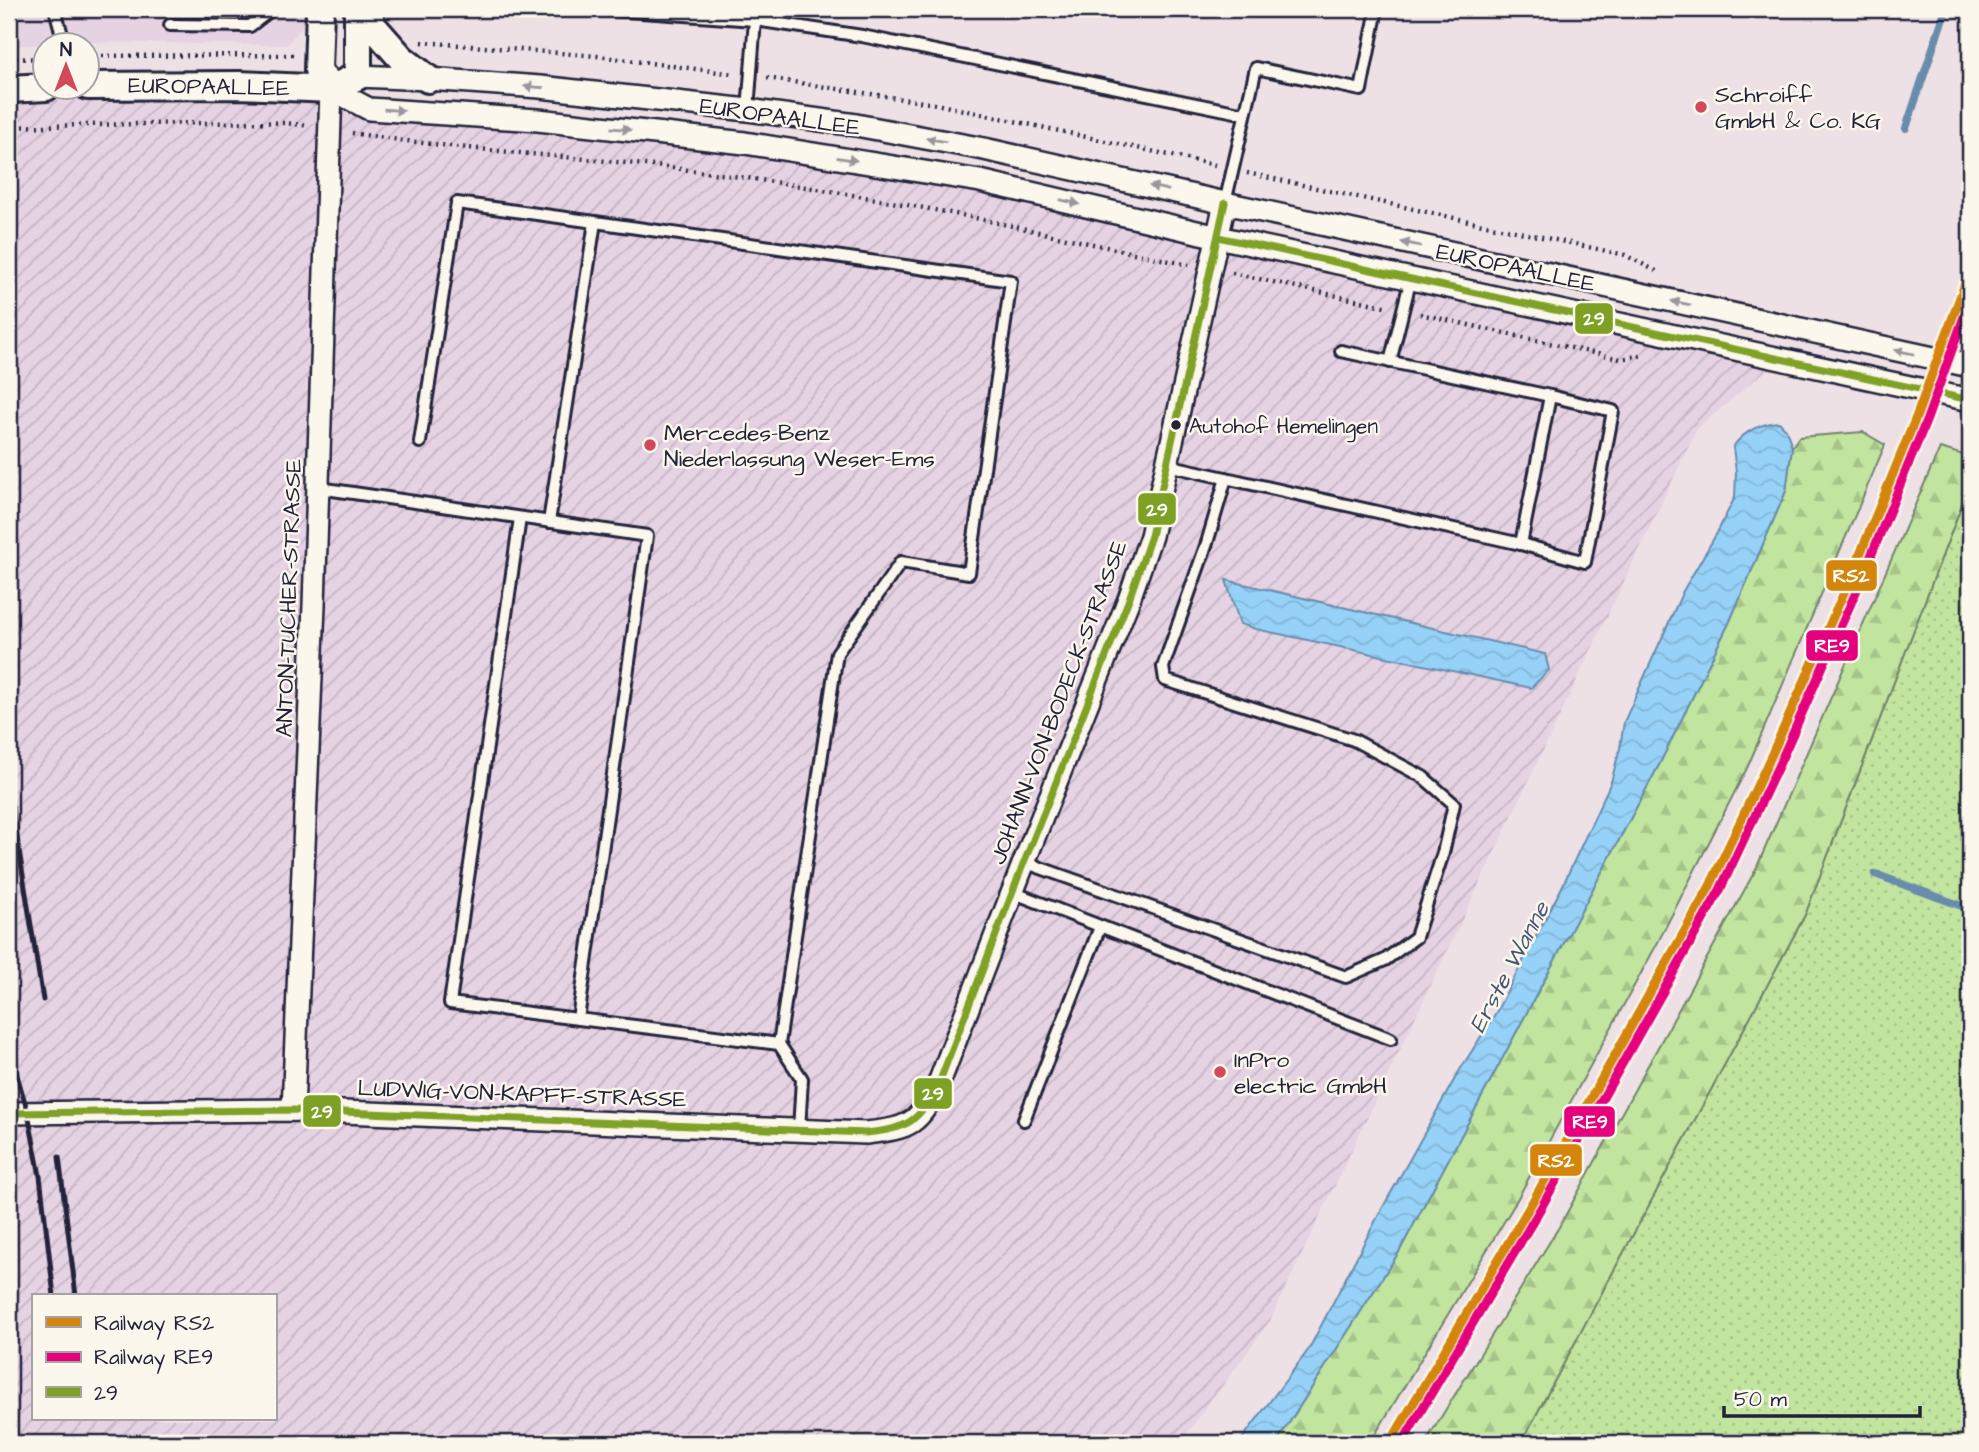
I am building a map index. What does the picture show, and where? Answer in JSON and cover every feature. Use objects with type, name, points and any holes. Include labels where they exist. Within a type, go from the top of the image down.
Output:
[{"type":"street","points":[[320,9],[318,70],[331,89]]},
{"type":"street","points":[[358,9],[358,76]]},
{"type":"street","points":[[367,9],[372,25],[402,60],[428,79]]},
{"type":"street","name":"EUROPAALLEE","points":[[331,89],[358,76],[428,79],[540,87],[856,125],[984,149],[1970,366]]},
{"type":"street","name":"EUROPAALLEE","points":[[102,86],[227,85],[331,89],[369,109],[538,120],[745,143],[980,181],[1219,237],[1970,400]]},
{"type":"street","points":[[9,89],[32,88]]},
{"type":"street","name":"ANTON-TUCHER-STRASSE","points":[[293,1110],[319,488],[331,89]]},
{"type":"street","points":[[1219,237],[1225,204]]},
{"type":"street","name":"JOHANN-VON-BODECK-STRASSE","points":[[866,1133],[911,1124],[927,1105],[939,1083],[1129,599],[1151,536],[1219,237]]},
{"type":"street","name":"LUDWIG-VON-KAPFF-STRASSE","points":[[9,1114],[293,1110],[866,1133]]},
{"type":"lane","points":[[55,9],[61,32]]},
{"type":"lane","points":[[170,25],[250,26],[272,9]]},
{"type":"lane","points":[[600,9],[755,20],[862,36],[1245,114]]},
{"type":"lane","points":[[1225,204],[1256,68],[1361,90],[1377,9]]},
{"type":"lane","points":[[748,110],[755,20]]},
{"type":"lane","points":[[420,442],[457,203],[1011,281],[970,573],[901,562],[837,653],[779,1044],[802,1079],[799,1130]]},
{"type":"lane","points":[[549,522],[595,222]]},
{"type":"lane","points":[[1390,362],[1411,278]]},
{"type":"lane","points":[[1167,466],[1521,544],[1585,562],[1613,411],[1341,351]]},
{"type":"lane","points":[[1521,544],[1549,396]]},
{"type":"lane","points":[[1024,862],[1346,977],[1385,960],[1416,937],[1443,853],[1454,804],[1423,777],[1354,740],[1165,680],[1163,667],[1208,543],[1226,478]]},
{"type":"lane","points":[[319,488],[647,536],[578,1019]]},
{"type":"lane","points":[[520,518],[450,1003],[779,1044]]},
{"type":"lane","points":[[1012,892],[1391,1039]]},
{"type":"lane","points":[[1024,1120],[1100,927]]},
{"type":"path","points":[[9,59],[32,58]]},
{"type":"path","points":[[9,127],[291,123],[407,142],[581,157],[750,179],[961,215],[1620,359],[1646,354]]},
{"type":"shaded area","points":[[9,9],[305,9],[304,25],[286,45],[102,42],[102,32],[32,32],[32,45],[9,46]]},
{"type":"shaded area","points":[[9,99],[32,99],[32,102],[102,102],[102,99],[297,99],[805,147],[1785,354],[1697,429],[1270,1321],[1180,1443],[9,1443]]},
{"type":"green space","points":[[1863,432],[1885,445],[1748,766],[1657,944],[1513,1207],[1370,1443],[1276,1443],[1399,1252],[1660,763],[1729,623],[1786,491],[1792,447],[1799,437]]},
{"type":"green space","points":[[1940,448],[1970,457],[1970,483],[1805,915],[1521,1443],[1425,1443],[1559,1227],[1756,869]]},
{"type":"green space","points":[[1970,483],[1970,1443],[1521,1443],[1805,915]]},
{"type":"water","points":[[1779,422],[1786,429],[1792,447],[1786,491],[1729,623],[1660,763],[1399,1252],[1276,1443],[1239,1443],[1309,1349],[1378,1216],[1458,1073],[1494,1016],[1562,887],[1611,782],[1624,722],[1683,591],[1735,497],[1733,447],[1753,429]]},
{"type":"water","points":[[1226,580],[1545,654],[1549,670],[1531,688],[1256,629],[1240,624]]},
{"type":"waterway","points":[[1906,128],[1946,9]]},
{"type":"waterway","points":[[1875,874],[1970,909]]},
{"type":"railway","points":[[9,788],[43,1000]]},
{"type":"railway","points":[[9,1048],[28,1113],[40,1176],[54,1294]]},
{"type":"railway","points":[[59,1157],[76,1294]]},
{"type":"rail line","name":"RS2","points":[[1390,1443],[1533,1201],[1710,886],[1850,579],[1917,415],[1970,270]]},
{"type":"rail line","name":"RE9","points":[[1402,1443],[1542,1206],[1720,890],[1860,583],[1927,419],[1970,300]]},
{"type":"transit line","name":"29","points":[[9,1113],[293,1110],[866,1133],[893,1129],[911,1121],[925,1107],[939,1083],[1129,599],[1151,536],[1225,203]]},
{"type":"transit line","name":"29","points":[[1218,237],[1970,400]]},
{"type":"place","name":"Schroiff GmbH & Co. KG","points":[[1701,107]]},
{"type":"place","name":"Autohof Hemelingen","points":[[1176,425]]},
{"type":"place","name":"Mercedes-Benz Niederlassung Weser-Ems","points":[[650,445]]},
{"type":"place","name":"InPro electric GmbH","points":[[1220,1072]]},
{"type":"water label","name":"Erste Wanne","points":[[1509,967]]}]
